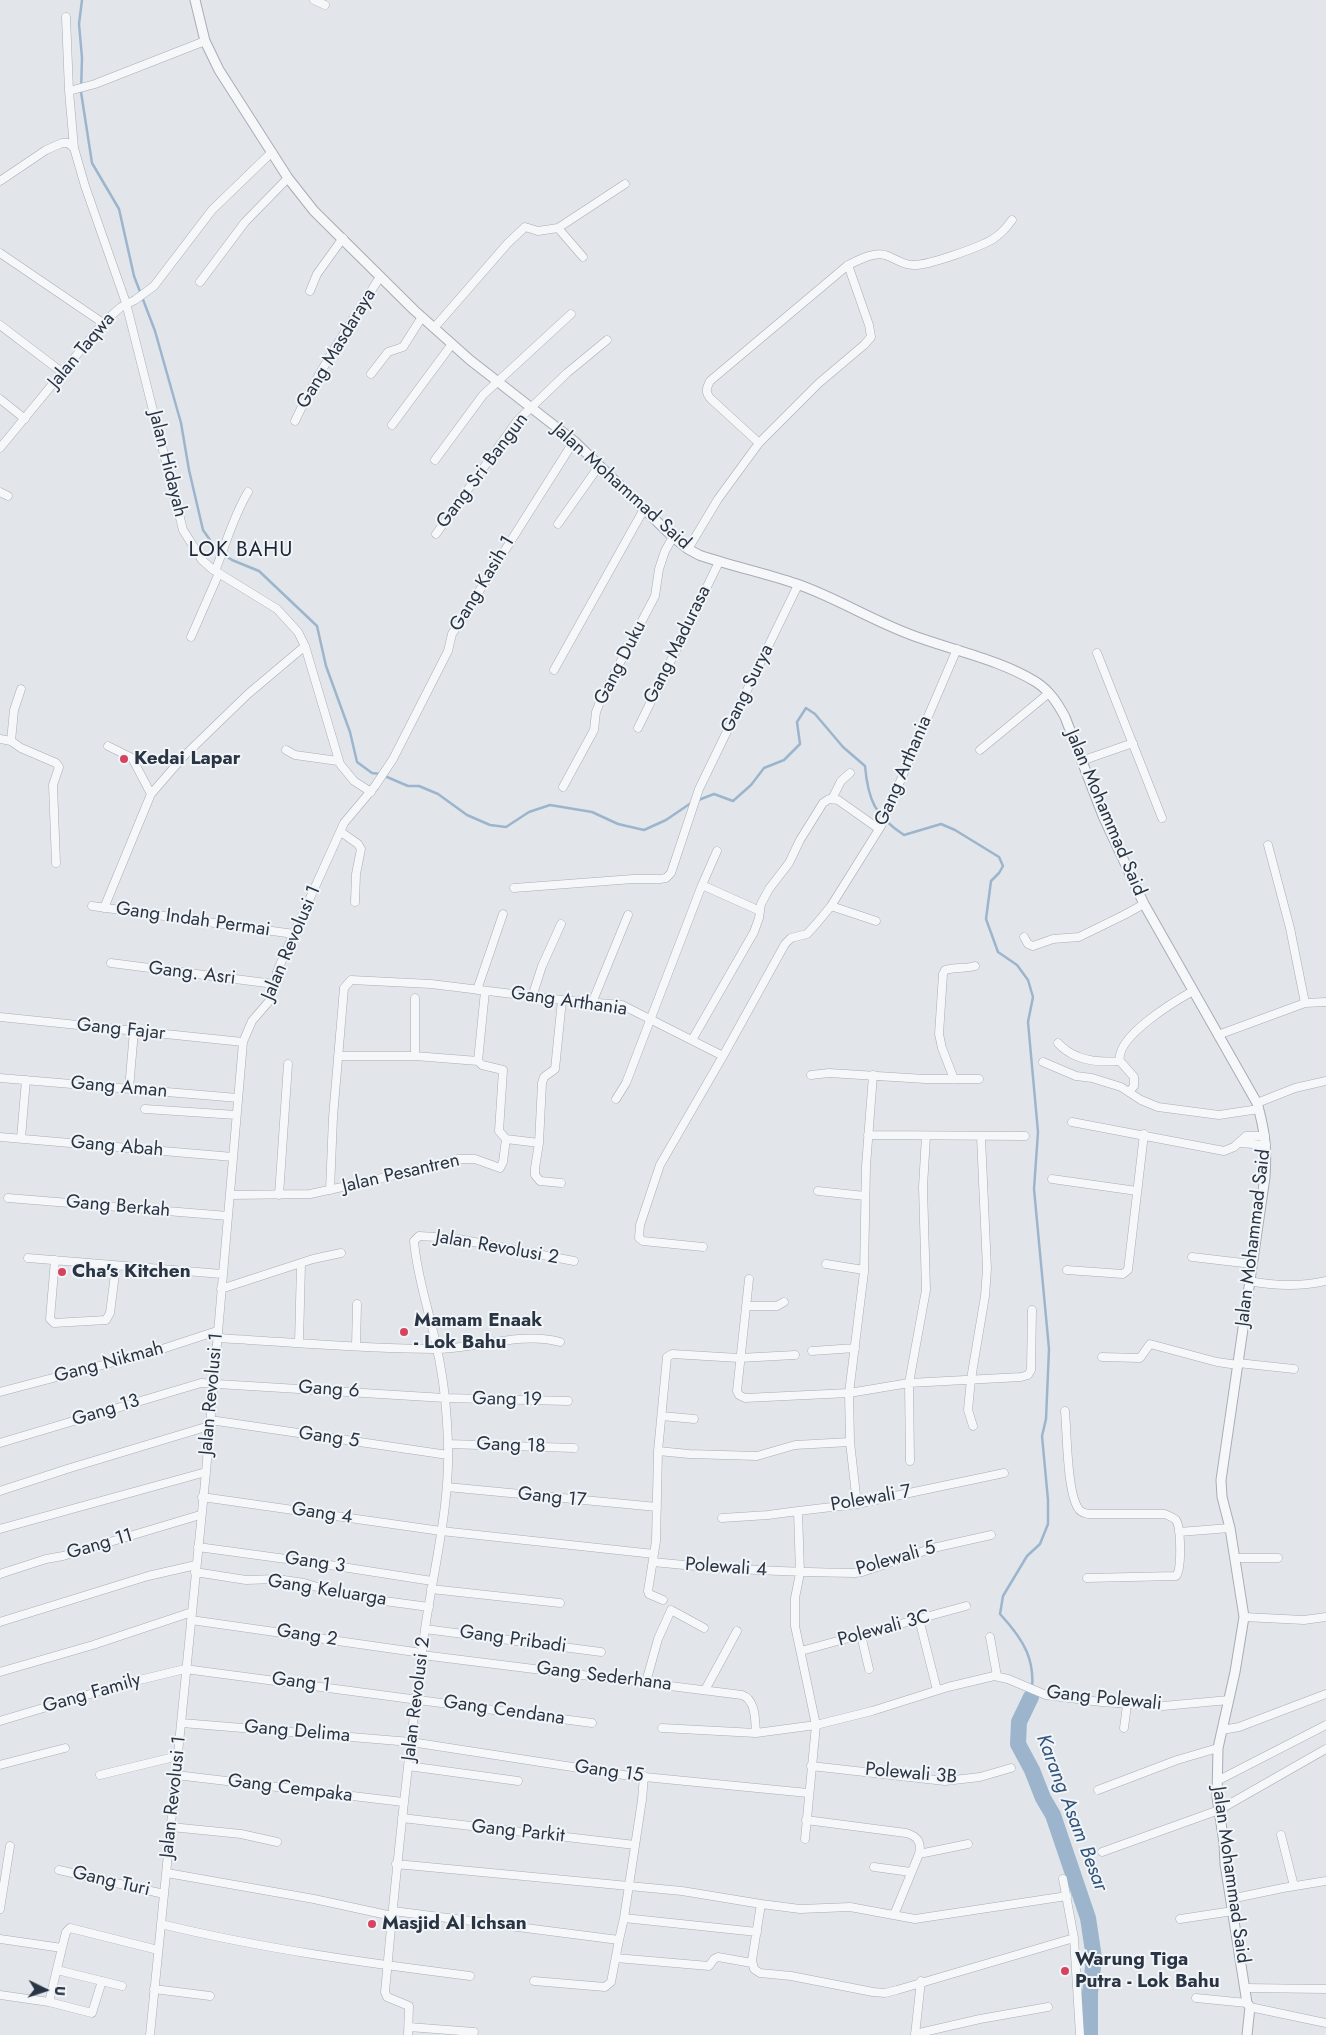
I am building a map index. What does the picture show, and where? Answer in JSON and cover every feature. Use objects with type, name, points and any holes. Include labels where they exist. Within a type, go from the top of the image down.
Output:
[{"type":"street","name":"Jalan Mohammad Said","points":[[195,0],[205,41],[219,70],[288,178],[314,211],[434,328],[530,408],[574,441],[673,537],[688,549],[719,562],[798,584],[922,639],[957,649],[1026,677],[1037,683],[1057,702],[1065,717],[1103,816],[1144,904],[1258,1106],[1266,1141],[1265,1177],[1222,1462],[1221,1480],[1222,1497],[1230,1528],[1244,1617],[1218,1748],[1217,1781],[1230,1899],[1246,1988],[1248,2005],[1247,2035]]},
{"type":"street","points":[[314,0],[325,5]]},
{"type":"street","name":"Jalan Hidayah","points":[[66,17],[72,90],[74,148],[84,186],[126,303],[183,530],[202,560],[217,572],[277,609],[298,632],[305,646],[338,761],[354,781],[373,789]]},
{"type":"street","points":[[72,90],[95,84],[205,41]]},
{"type":"street","points":[[0,181],[46,150],[62,143],[68,143],[74,148]]},
{"type":"street","name":"Jalan Taqwa","points":[[0,448],[103,323],[126,303],[148,291],[167,271],[212,210],[272,152]]},
{"type":"street","points":[[200,282],[245,222],[288,178]]},
{"type":"street","points":[[434,328],[521,230],[525,227],[538,232],[558,228],[625,184]]},
{"type":"street","points":[[759,443],[706,393],[706,387],[710,381],[848,264],[879,255],[888,256],[900,263],[920,265],[988,242],[1000,234],[1012,220]]},
{"type":"street","points":[[558,228],[584,257]]},
{"type":"street","points":[[310,291],[317,274],[343,238]]},
{"type":"street","points":[[0,253],[103,323]]},
{"type":"street","points":[[688,549],[718,499],[759,443],[819,383],[871,337],[870,325],[848,264]]},
{"type":"street","name":"Gang Masdaraya","points":[[294,422],[312,386],[350,322],[380,277]]},
{"type":"street","points":[[435,460],[484,395],[497,381],[571,314]]},
{"type":"street","points":[[371,374],[388,352],[403,347],[422,317]]},
{"type":"street","points":[[0,325],[63,373]]},
{"type":"street","name":"Gang Sri Bangun","points":[[436,534],[499,444],[530,408],[567,373],[607,340]]},
{"type":"street","points":[[392,425],[452,344]]},
{"type":"street","points":[[0,399],[25,419]]},
{"type":"street","name":"Gang Kasih 1","points":[[373,789],[393,759],[444,658],[452,634],[574,441]]},
{"type":"street","points":[[558,524],[599,466]]},
{"type":"street","points":[[0,492],[8,496]]},
{"type":"street","points":[[191,637],[217,572],[231,526],[248,492]]},
{"type":"street","points":[[554,670],[644,509]]},
{"type":"street","name":"Gang Duku","points":[[563,787],[594,730],[596,712],[602,696],[655,596],[658,569],[673,537]]},
{"type":"street","name":"Gang Madurasa","points":[[638,728],[719,562]]},
{"type":"street","name":"Gang Surya","points":[[514,888],[633,878],[666,878],[671,873],[696,797],[798,584]]},
{"type":"street","points":[[104,908],[151,794],[184,756],[248,694],[305,646]]},
{"type":"street","name":"Gang Arthania","points":[[330,1190],[344,988],[351,980],[431,984],[532,997],[622,1005],[723,1056],[785,944],[791,938],[807,934],[831,906],[880,828],[957,649]]},
{"type":"street","points":[[1097,653],[1162,818]]},
{"type":"street","points":[[11,741],[14,710],[21,689]]},
{"type":"street","points":[[980,750],[1048,693]]},
{"type":"street","points":[[0,739],[11,741],[21,748],[56,762],[59,767],[54,784],[56,863]]},
{"type":"street","points":[[1081,761],[1133,743]]},
{"type":"street","points":[[108,746],[132,758],[151,794]]},
{"type":"street","points":[[286,750],[295,755],[338,761]]},
{"type":"street","points":[[832,799],[841,781],[850,773]]},
{"type":"street","name":"Jalan Revolusi 1","points":[[150,2035],[182,1723],[185,1669],[200,1515],[206,1472],[243,1042],[252,1021],[271,999],[279,967],[350,814],[373,789]]},
{"type":"street","points":[[692,1040],[754,932],[769,889],[789,863],[800,840],[823,803],[832,799],[838,800],[880,828]]},
{"type":"street","points":[[341,832],[358,844],[361,849],[356,874],[355,902]]},
{"type":"street","points":[[1268,845],[1290,928],[1305,1003]]},
{"type":"street","points":[[616,1099],[626,1083],[702,885],[717,851]]},
{"type":"street","points":[[702,885],[760,911]]},
{"type":"street","points":[[1024,937],[1028,944],[1033,946],[1052,939],[1079,937],[1144,904]]},
{"type":"street","name":"Gang Indah Permai","points":[[92,906],[294,934]]},
{"type":"street","points":[[831,906],[876,920]]},
{"type":"street","points":[[478,1061],[481,990],[503,914]]},
{"type":"street","points":[[592,1002],[628,915]]},
{"type":"street","points":[[532,997],[542,966],[561,924]]},
{"type":"street","name":"Gang. Asri","points":[[111,964],[274,984]]},
{"type":"street","points":[[954,1079],[942,1048],[939,1034],[943,974],[949,968],[961,969],[975,966]]},
{"type":"street","points":[[1130,1092],[1134,1086],[1134,1077],[1120,1061],[1120,1052],[1135,1032],[1159,1012],[1193,991]]},
{"type":"street","points":[[415,998],[415,1056]]},
{"type":"street","points":[[561,1183],[540,1181],[537,1178],[535,1168],[539,1143],[542,1083],[544,1077],[555,1069],[562,1000]]},
{"type":"street","points":[[1218,1035],[1305,1003],[1326,1002]]},
{"type":"street","name":"Gang Fajar","points":[[0,1017],[243,1042]]},
{"type":"street","points":[[129,1089],[134,1031]]},
{"type":"street","points":[[1058,1043],[1070,1052],[1092,1060],[1099,1062],[1120,1061]]},
{"type":"street","points":[[338,1056],[415,1056],[478,1061],[503,1070],[499,1131],[506,1138],[539,1143]]},
{"type":"street","points":[[703,1247],[643,1242],[639,1238],[640,1224],[660,1165],[723,1056]]},
{"type":"street","points":[[1044,1062],[1062,1071],[1107,1082],[1158,1107],[1219,1115],[1258,1106],[1295,1088],[1326,1081]]},
{"type":"street","points":[[279,1195],[288,1064]]},
{"type":"street","points":[[811,1075],[829,1073],[979,1079]]},
{"type":"street","points":[[857,1504],[850,1442],[850,1393],[864,1270],[868,1134],[873,1075]]},
{"type":"street","name":"Gang Aman","points":[[0,1078],[238,1098]]},
{"type":"street","points":[[21,1138],[26,1080]]},
{"type":"street","points":[[145,1109],[236,1116]]},
{"type":"street","points":[[1072,1122],[1144,1134],[1224,1151],[1231,1149],[1240,1142],[1266,1141]]},
{"type":"street","points":[[868,1134],[981,1137],[1025,1136]]},
{"type":"street","points":[[1067,1270],[1126,1272],[1129,1266],[1144,1134]]},
{"type":"street","points":[[910,1461],[909,1383],[926,1290],[923,1187],[926,1136]]},
{"type":"street","name":"Gang Abah","points":[[0,1137],[233,1157]]},
{"type":"street","points":[[973,1426],[968,1410],[971,1379],[985,1296],[986,1269],[981,1137]]},
{"type":"street","name":"Jalan Pesantren","points":[[330,1190],[458,1159],[475,1159],[500,1168],[503,1162],[506,1138]]},
{"type":"street","points":[[1052,1179],[1137,1191]]},
{"type":"street","points":[[230,1194],[310,1194],[330,1190]]},
{"type":"street","points":[[818,1192],[866,1196]]},
{"type":"street","name":"Gang Berkah","points":[[8,1198],[228,1216]]},
{"type":"street","name":"Jalan Revolusi 2","points":[[409,2031],[409,2006],[386,1995],[387,1966],[403,1802],[425,1628],[441,1531],[448,1455],[445,1398],[438,1349],[418,1271],[414,1241],[419,1236],[453,1238],[574,1261]]},
{"type":"street","points":[[221,1289],[312,1259],[341,1253]]},
{"type":"street","points":[[1192,1257],[1252,1264]]},
{"type":"street","points":[[28,1258],[222,1274]]},
{"type":"street","points":[[54,1260],[50,1319],[54,1323],[106,1320],[110,1313],[116,1266]]},
{"type":"street","points":[[299,1343],[301,1264]]},
{"type":"street","points":[[826,1264],[864,1270]]},
{"type":"street","points":[[749,1279],[739,1358],[737,1391],[741,1397],[850,1393],[909,1383],[1028,1375],[1032,1362],[1032,1310]]},
{"type":"street","points":[[1249,1281],[1266,1284],[1298,1285],[1326,1281]]},
{"type":"street","points":[[746,1306],[777,1306],[784,1302]]},
{"type":"street","points":[[356,1346],[357,1304]]},
{"type":"street","points":[[217,1335],[299,1343],[438,1349],[526,1339],[550,1339],[560,1342]]},
{"type":"street","name":"Gang Nikmah","points":[[0,1392],[217,1335]]},
{"type":"street","points":[[1102,1357],[1138,1358],[1142,1356],[1150,1344],[1216,1362],[1294,1369]]},
{"type":"street","points":[[812,1351],[855,1348]]},
{"type":"street","points":[[663,1600],[649,1594],[648,1591],[654,1558],[658,1451],[666,1357],[672,1354],[739,1358],[795,1355]]},
{"type":"street","name":"Gang 6","points":[[213,1383],[445,1398]]},
{"type":"street","name":"Gang 13","points":[[0,1443],[185,1387],[213,1383]]},
{"type":"street","name":"Gang 19","points":[[445,1398],[568,1401]]},
{"type":"street","points":[[1065,1411],[1070,1475],[1073,1495],[1078,1508],[1088,1514],[1165,1514],[1171,1516],[1177,1522],[1179,1532],[1180,1565],[1179,1573],[1176,1576],[1086,1578]]},
{"type":"street","points":[[662,1416],[694,1419]]},
{"type":"street","points":[[0,1491],[209,1423]]},
{"type":"street","name":"Gang 5","points":[[209,1423],[448,1455]]},
{"type":"street","points":[[658,1451],[757,1456],[795,1445],[850,1442]]},
{"type":"street","name":"Gang 18","points":[[448,1444],[574,1448]]},
{"type":"street","points":[[0,1529],[206,1472]]},
{"type":"street","name":"Polewali 7","points":[[722,1518],[768,1515],[857,1504],[1004,1473]]},
{"type":"street","name":"Gang 17","points":[[446,1487],[657,1507]]},
{"type":"street","name":"Gang 4","points":[[202,1497],[441,1531],[654,1558]]},
{"type":"street","points":[[798,1511],[800,1572],[795,1613],[796,1626],[816,1725],[805,1839]]},
{"type":"street","name":"Gang 11","points":[[0,1574],[46,1558],[63,1556],[200,1515]]},
{"type":"street","points":[[1179,1532],[1230,1528]]},
{"type":"street","name":"Polewali 5","points":[[800,1572],[862,1572],[933,1548],[991,1535]]},
{"type":"street","name":"Gang 3","points":[[198,1547],[286,1558],[432,1581]]},
{"type":"street","name":"Polewali 4","points":[[654,1558],[691,1566],[800,1572]]},
{"type":"street","points":[[1235,1558],[1278,1558]]},
{"type":"street","points":[[0,1622],[148,1576],[196,1569]]},
{"type":"street","name":"Gang Keluarga","points":[[196,1569],[246,1580],[277,1579],[304,1583],[347,1596],[429,1607]]},
{"type":"street","points":[[431,1590],[560,1602]]},
{"type":"street","name":"Polewali 3C","points":[[801,1651],[966,1606]]},
{"type":"street","points":[[646,1682],[658,1639],[671,1610],[704,1628]]},
{"type":"street","points":[[0,1672],[191,1616]]},
{"type":"street","name":"Gang 2","points":[[191,1616],[422,1654]]},
{"type":"street","points":[[1244,1617],[1304,1620],[1326,1617]]},
{"type":"street","points":[[919,1619],[937,1690]]},
{"type":"street","name":"Gang Pribadi","points":[[425,1628],[600,1652]]},
{"type":"street","points":[[705,1690],[737,1631]]},
{"type":"street","points":[[861,1635],[869,1668]]},
{"type":"street","points":[[662,1728],[756,1733],[816,1725],[872,1711],[937,1690],[997,1676],[990,1637]]},
{"type":"street","name":"Gang Sederhana","points":[[422,1654],[742,1695],[748,1698],[752,1705],[756,1733]]},
{"type":"street","name":"Gang 1","points":[[185,1669],[417,1699]]},
{"type":"street","name":"Gang Family","points":[[0,1721],[127,1682],[185,1669]]},
{"type":"street","name":"Gang Polewali","points":[[997,1676],[1046,1695],[1127,1705],[1163,1706],[1229,1700]]},
{"type":"street","points":[[1222,1730],[1239,1727],[1326,1694]]},
{"type":"street","name":"Gang Cendana","points":[[417,1699],[592,1723]]},
{"type":"street","points":[[1124,1728],[1127,1705]]},
{"type":"street","name":"Gang Delima","points":[[182,1723],[411,1742]]},
{"type":"street","points":[[1217,1781],[1326,1725]]},
{"type":"street","name":"Gang 15","points":[[411,1742],[602,1772],[808,1794]]},
{"type":"street","points":[[0,1765],[65,1748]]},
{"type":"street","points":[[1098,1790],[1177,1760],[1218,1748]]},
{"type":"street","points":[[1102,1852],[1219,1810],[1326,1749]]},
{"type":"street","points":[[100,1775],[178,1756]]},
{"type":"street","points":[[408,1766],[518,1781]]},
{"type":"street","name":"Polewali 3B","points":[[811,1766],[945,1780],[980,1777],[1011,1768]]},
{"type":"street","name":"Gang Cempaka","points":[[176,1775],[403,1802]]},
{"type":"street","points":[[534,1981],[605,1987],[611,1982],[624,1918],[644,1776]]},
{"type":"street","name":"Gang Parkit","points":[[402,1818],[635,1845]]},
{"type":"street","points":[[806,1820],[912,1835],[920,1843],[919,1854],[894,1915]]},
{"type":"street","points":[[171,1827],[240,1834],[276,1842]]},
{"type":"street","points":[[1281,1835],[1294,1886]]},
{"type":"street","points":[[919,1854],[968,1844]]},
{"type":"street","points":[[0,1909],[10,1846]]},
{"type":"street","points":[[396,1864],[682,1891],[800,1909],[850,1907],[910,1918],[925,1918],[1067,1896]]},
{"type":"street","points":[[874,1867],[911,1872]]},
{"type":"street","name":"Gang Turi","points":[[59,1870],[164,1894]]},
{"type":"street","points":[[166,1873],[393,1913],[619,1940]]},
{"type":"street","points":[[1063,1879],[1074,1938],[1080,2035]]},
{"type":"street","points":[[1230,1899],[1326,1881]]},
{"type":"street","points":[[761,1904],[752,1963],[754,1969],[760,1973],[791,1976],[822,1984],[879,1993],[897,1990],[921,1981],[1074,1938]]},
{"type":"street","points":[[1180,1919],[1233,1911]]},
{"type":"street","points":[[624,1918],[757,1932]]},
{"type":"street","points":[[161,1924],[215,1937],[311,1954],[470,1976]]},
{"type":"street","points":[[49,2002],[66,1932],[70,1928],[158,1950]]},
{"type":"street","points":[[0,1939],[62,1948]]},
{"type":"street","points":[[616,1958],[708,1966],[714,1959],[718,1958],[752,1963]]},
{"type":"street","points":[[57,1970],[122,1986]]},
{"type":"street","points":[[0,1995],[49,2002],[92,2013],[102,1981]]},
{"type":"street","points":[[921,1981],[915,2034],[980,2019],[1048,2007]]},
{"type":"street","points":[[1246,1988],[1326,1989]]},
{"type":"street","points":[[154,1989],[210,1996]]},
{"type":"street","points":[[1196,1998],[1248,2005],[1326,2023]]},
{"type":"street","points":[[409,2031],[474,2032]]},
{"type":"waterway","points":[[82,0],[79,24],[82,58],[81,92],[92,163],[119,209],[134,276],[155,331],[181,423],[189,470],[203,530],[217,550],[232,560],[259,571],[317,626],[326,666],[350,732],[357,762],[372,773],[380,774],[408,786],[419,786],[438,794],[467,815],[490,825],[506,827],[529,812],[550,805],[592,812],[618,824],[644,830],[666,820],[691,803]]},
{"type":"waterway","points":[[696,801],[714,794],[733,801],[751,785],[764,768],[784,760],[800,744],[797,722],[806,708],[815,714],[843,747],[865,766],[871,798],[880,814],[894,828],[904,835],[941,824],[955,830],[999,857],[1003,866],[991,881],[986,919],[998,952],[1017,965],[1028,980],[1033,997],[1028,1022],[1038,1132],[1034,1189],[1049,1349],[1046,1419],[1042,1436],[1048,1500],[1048,1524],[1040,1544],[1027,1556],[1003,1596],[1000,1614],[1016,1633],[1027,1652],[1032,1672],[1031,1697]]},
{"type":"waterway","name":"Karang Asam Besar","points":[[1031,1697],[1019,1722],[1018,1744],[1053,1815],[1088,1918],[1094,1958],[1090,1993],[1090,2035]]},
{"type":"place","name":"Kedai Lapar","points":[[124,759]]},
{"type":"place","name":"Cha's Kitchen","points":[[62,1272]]},
{"type":"place","name":"Mamam Enaak - Lok Bahu","points":[[404,1332]]},
{"type":"place","name":"Masjid Al Ichsan","points":[[372,1924]]},
{"type":"place","name":"Warung Tiga Putra - Lok Bahu","points":[[1065,1971]]},
{"type":"district","name":"LOK BAHU","points":[[241,551]]}]
